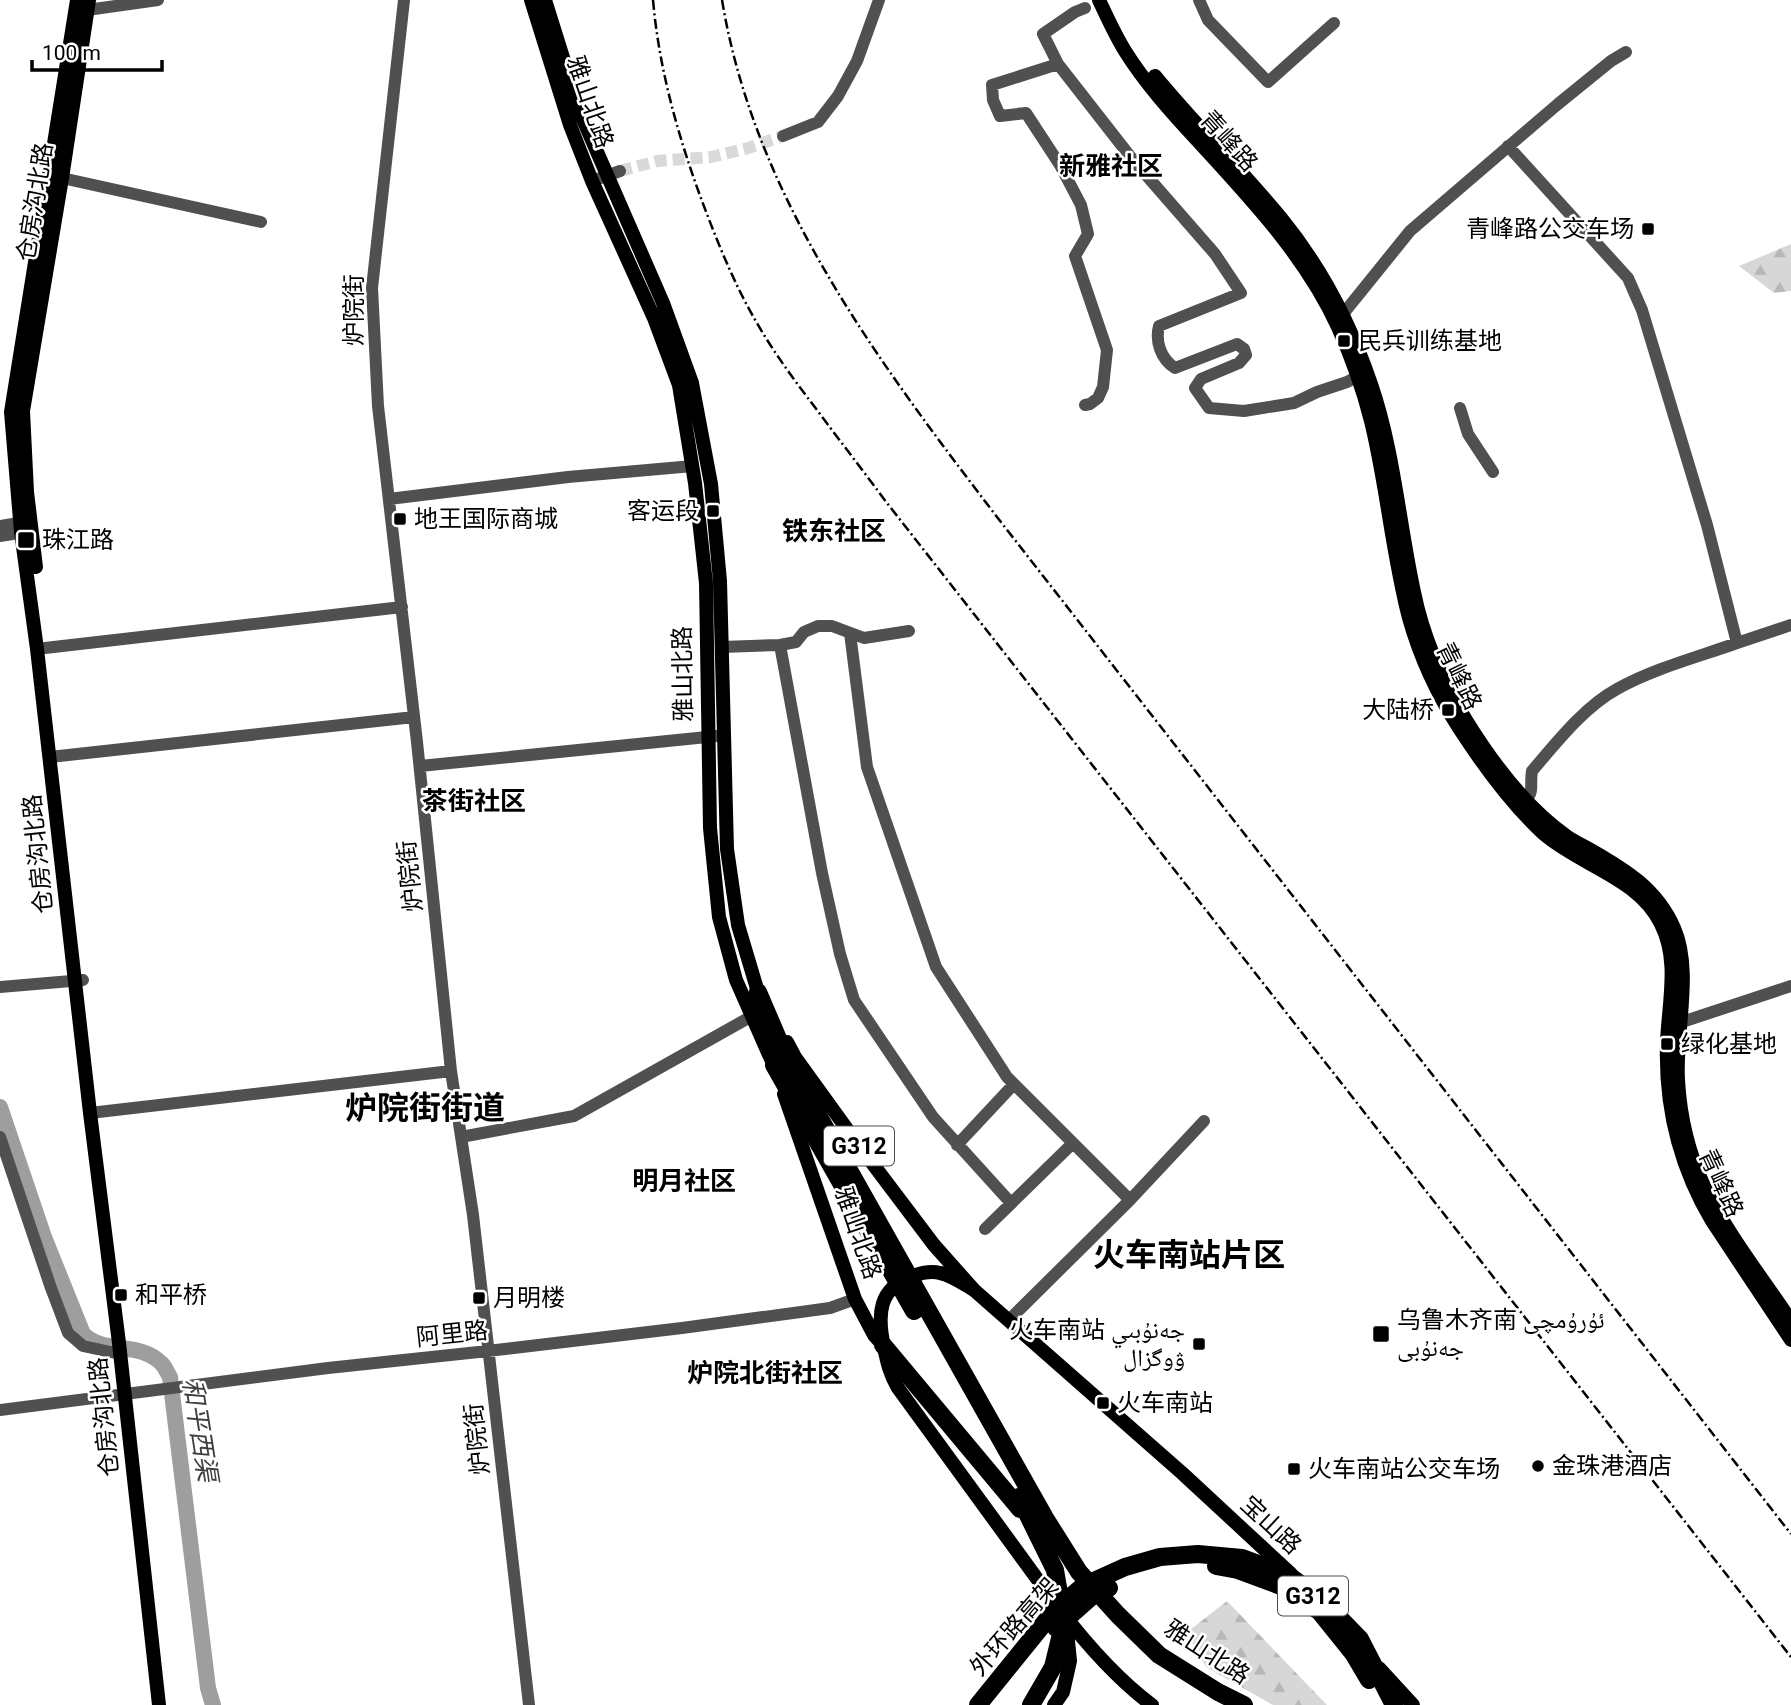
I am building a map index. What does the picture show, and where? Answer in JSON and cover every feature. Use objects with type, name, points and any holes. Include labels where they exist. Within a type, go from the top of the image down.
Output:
[{"type":"highway","name":"雅山北路","points":[[758,992],[794,1074],[1045,1518],[1079,1572],[1159,1655],[1244,1705]]},
{"type":"highway","points":[[774,1065],[1011,1483],[1055,1570],[1060,1600],[1061,1634],[1053,1667],[1031,1705]]},
{"type":"highway","points":[[883,1345],[1034,1526]]},
{"type":"highway","name":"外环路高架","points":[[978,1705],[1054,1611],[1083,1586],[1125,1567],[1160,1558],[1198,1554],[1242,1558],[1288,1575],[1322,1600],[1360,1639],[1394,1705]]},
{"type":"highway","name":"外环路高架","points":[[992,1705],[1023,1661],[1091,1597],[1126,1580],[1162,1569],[1201,1564],[1238,1570],[1286,1588],[1320,1612],[1353,1653],[1382,1705]]},
{"type":"main road","name":"雅山北路","points":[[531,0],[570,125],[592,181],[654,318],[679,385],[693,466],[706,583],[710,828],[719,917],[736,980],[774,1065],[855,1300],[874,1335],[883,1345]]},
{"type":"main road","name":"雅山北路","points":[[545,0],[581,115],[614,173],[692,383],[710,484],[720,581],[727,849],[738,925],[758,992],[795,1057],[860,1147],[934,1245],[974,1290]]},
{"type":"main road","name":"青峰路","points":[[1099,0],[1124,50],[1139,72],[1174,115],[1264,213],[1299,260],[1338,317],[1368,374],[1382,420],[1396,486],[1414,592],[1427,639],[1452,696],[1545,834],[1631,888],[1653,909],[1662,926],[1671,958],[1667,1082],[1685,1165],[1701,1202],[1723,1239],[1791,1340]]},
{"type":"main road","name":"青峰路","points":[[1109,0],[1141,58],[1183,109],[1283,219],[1318,268],[1338,317],[1375,436],[1405,599],[1423,659],[1457,725],[1488,768],[1522,803],[1566,836],[1628,872],[1658,901],[1673,926],[1682,956],[1683,974],[1677,1057],[1680,1105],[1694,1159],[1716,1207],[1791,1321]]},
{"type":"main road","name":"仓房沟北路","points":[[82,5],[23,411],[26,527],[123,1350],[159,1705]]},
{"type":"main road","name":"仓房沟北路","points":[[26,527],[45,648],[54,757]]},
{"type":"main road","points":[[883,1345],[881,1307],[890,1290],[900,1280],[920,1273],[940,1273],[974,1290]]},
{"type":"main road","name":"G312","points":[[974,1290],[1009,1320]]},
{"type":"main road","name":"宝山路","points":[[1009,1320],[1297,1579],[1413,1705]]},
{"type":"main road","name":"G312","points":[[883,1345],[890,1375],[898,1388],[1045,1591],[1085,1642],[1135,1692],[1152,1705]]},
{"type":"main road","name":"仓房沟北路","points":[[128,1395],[168,1705]]},
{"type":"main road","points":[[1045,1591],[1068,1641],[1070,1661],[1063,1692],[1054,1705]]},
{"type":"street","points":[[82,5],[158,0]]},
{"type":"street","name":"炉院街","points":[[404,0],[372,288],[378,406],[420,766],[451,1071],[473,1215],[529,1705]]},
{"type":"street","points":[[783,136],[818,122],[838,96],[858,61],[879,0]]},
{"type":"street","points":[[1199,0],[1208,20],[1268,82],[1334,23]]},
{"type":"street","points":[[1085,8],[1043,34],[1058,64],[1133,160],[1215,254],[1241,293],[1159,326],[1160,352],[1167,363],[1175,368],[1237,344],[1244,349],[1246,355],[1239,363],[1201,379],[1195,388],[1209,408],[1244,411],[1294,402],[1358,376]]},
{"type":"street","points":[[1338,317],[1410,232],[1508,146],[1611,61],[1626,52]]},
{"type":"street","points":[[1058,64],[992,85],[993,100],[1000,116],[1026,113],[1060,165],[1081,205],[1088,234],[1075,256],[1107,350],[1103,387],[1098,398],[1085,405]]},
{"type":"street","points":[[1508,146],[1628,278],[1642,310],[1703,512],[1737,643]]},
{"type":"street","points":[[592,181],[614,173]]},
{"type":"street","points":[[56,175],[261,222]]},
{"type":"street","points":[[1460,408],[1468,434],[1493,472]]},
{"type":"street","points":[[389,499],[568,477],[693,466]]},
{"type":"street","points":[[0,526],[26,527]]},
{"type":"street","points":[[0,536],[26,527]]},
{"type":"street","points":[[45,648],[401,607]]},
{"type":"street","points":[[1522,803],[1531,796],[1532,771],[1587,711],[1615,689],[1791,625]]},
{"type":"street","points":[[722,647],[796,642],[804,632],[818,626],[832,626],[864,638],[909,631]]},
{"type":"street","points":[[850,633],[867,767],[936,967],[1007,1077],[1130,1200]]},
{"type":"street","points":[[780,645],[822,873],[840,954],[854,1000],[933,1116],[1010,1202]]},
{"type":"street","points":[[54,757],[414,717]]},
{"type":"street","points":[[420,766],[724,736]]},
{"type":"street","points":[[0,987],[79,980]]},
{"type":"street","points":[[1679,1023],[1791,986]]},
{"type":"street","points":[[461,1137],[574,1116],[752,1016]]},
{"type":"street","points":[[94,1112],[451,1071]]},
{"type":"street","points":[[957,1145],[1014,1084]]},
{"type":"street","points":[[1009,1320],[1130,1200],[1204,1121]]},
{"type":"street","points":[[0,1137],[68,1334],[83,1346],[123,1350]]},
{"type":"street","points":[[985,1229],[1073,1143]]},
{"type":"street","name":"阿里路","points":[[0,1410],[816,1310],[855,1300]]},
{"type":"green space","points":[[1791,244],[1791,291],[1774,293],[1739,266]]},
{"type":"green space","points":[[1227,1601],[1327,1705],[1273,1705],[1206,1667],[1186,1633]]},
{"type":"waterway","name":"和平西渠","points":[[0,1107],[44,1237],[83,1334],[101,1344],[152,1356],[162,1364],[170,1377],[208,1688],[213,1705]]},
{"type":"tunnel","points":[[620,171],[657,161],[711,157],[783,136]]},
{"type":"railway","points":[[653,0],[671,102],[702,201],[739,290],[784,365],[887,503],[1791,1657]]},
{"type":"railway","points":[[722,0],[738,73],[762,143],[792,210],[827,275],[908,398],[997,517],[1791,1534]]},
{"type":"place","name":"青峰路公交车场","points":[[1648,229]]},
{"type":"place","name":"民兵训练基地","points":[[1344,341]]},
{"type":"place","name":"客运段","points":[[713,511]]},
{"type":"place","name":"地王国际商城","points":[[400,519]]},
{"type":"place","name":"珠江路","points":[[26,540]]},
{"type":"place","name":"大陆桥","points":[[1448,710]]},
{"type":"place","name":"绿化基地","points":[[1667,1044]]},
{"type":"place","name":"和平桥","points":[[121,1295]]},
{"type":"place","name":"月明楼","points":[[479,1298]]},
{"type":"place","name":"乌鲁木齐南 ئۇرۇمچى جەنۇبى","points":[[1381,1334]]},
{"type":"place","name":"火车南站 جەنۇبىي ۋوگزال","points":[[1199,1344]]},
{"type":"place","name":"火车南站","points":[[1103,1403]]},
{"type":"place","name":"金珠港酒店","points":[[1538,1466]]},
{"type":"place","name":"火车南站公交车场","points":[[1294,1469]]},
{"type":"district","name":"新雅社区","points":[[1111,166]]},
{"type":"district","name":"铁东社区","points":[[834,531]]},
{"type":"district","name":"茶街社区","points":[[474,801]]},
{"type":"district","name":"炉院街街道","points":[[425,1108]]},
{"type":"district","name":"明月社区","points":[[684,1181]]},
{"type":"district","name":"火车南站片区","points":[[1189,1255]]},
{"type":"district","name":"炉院北街社区","points":[[765,1373]]}]
